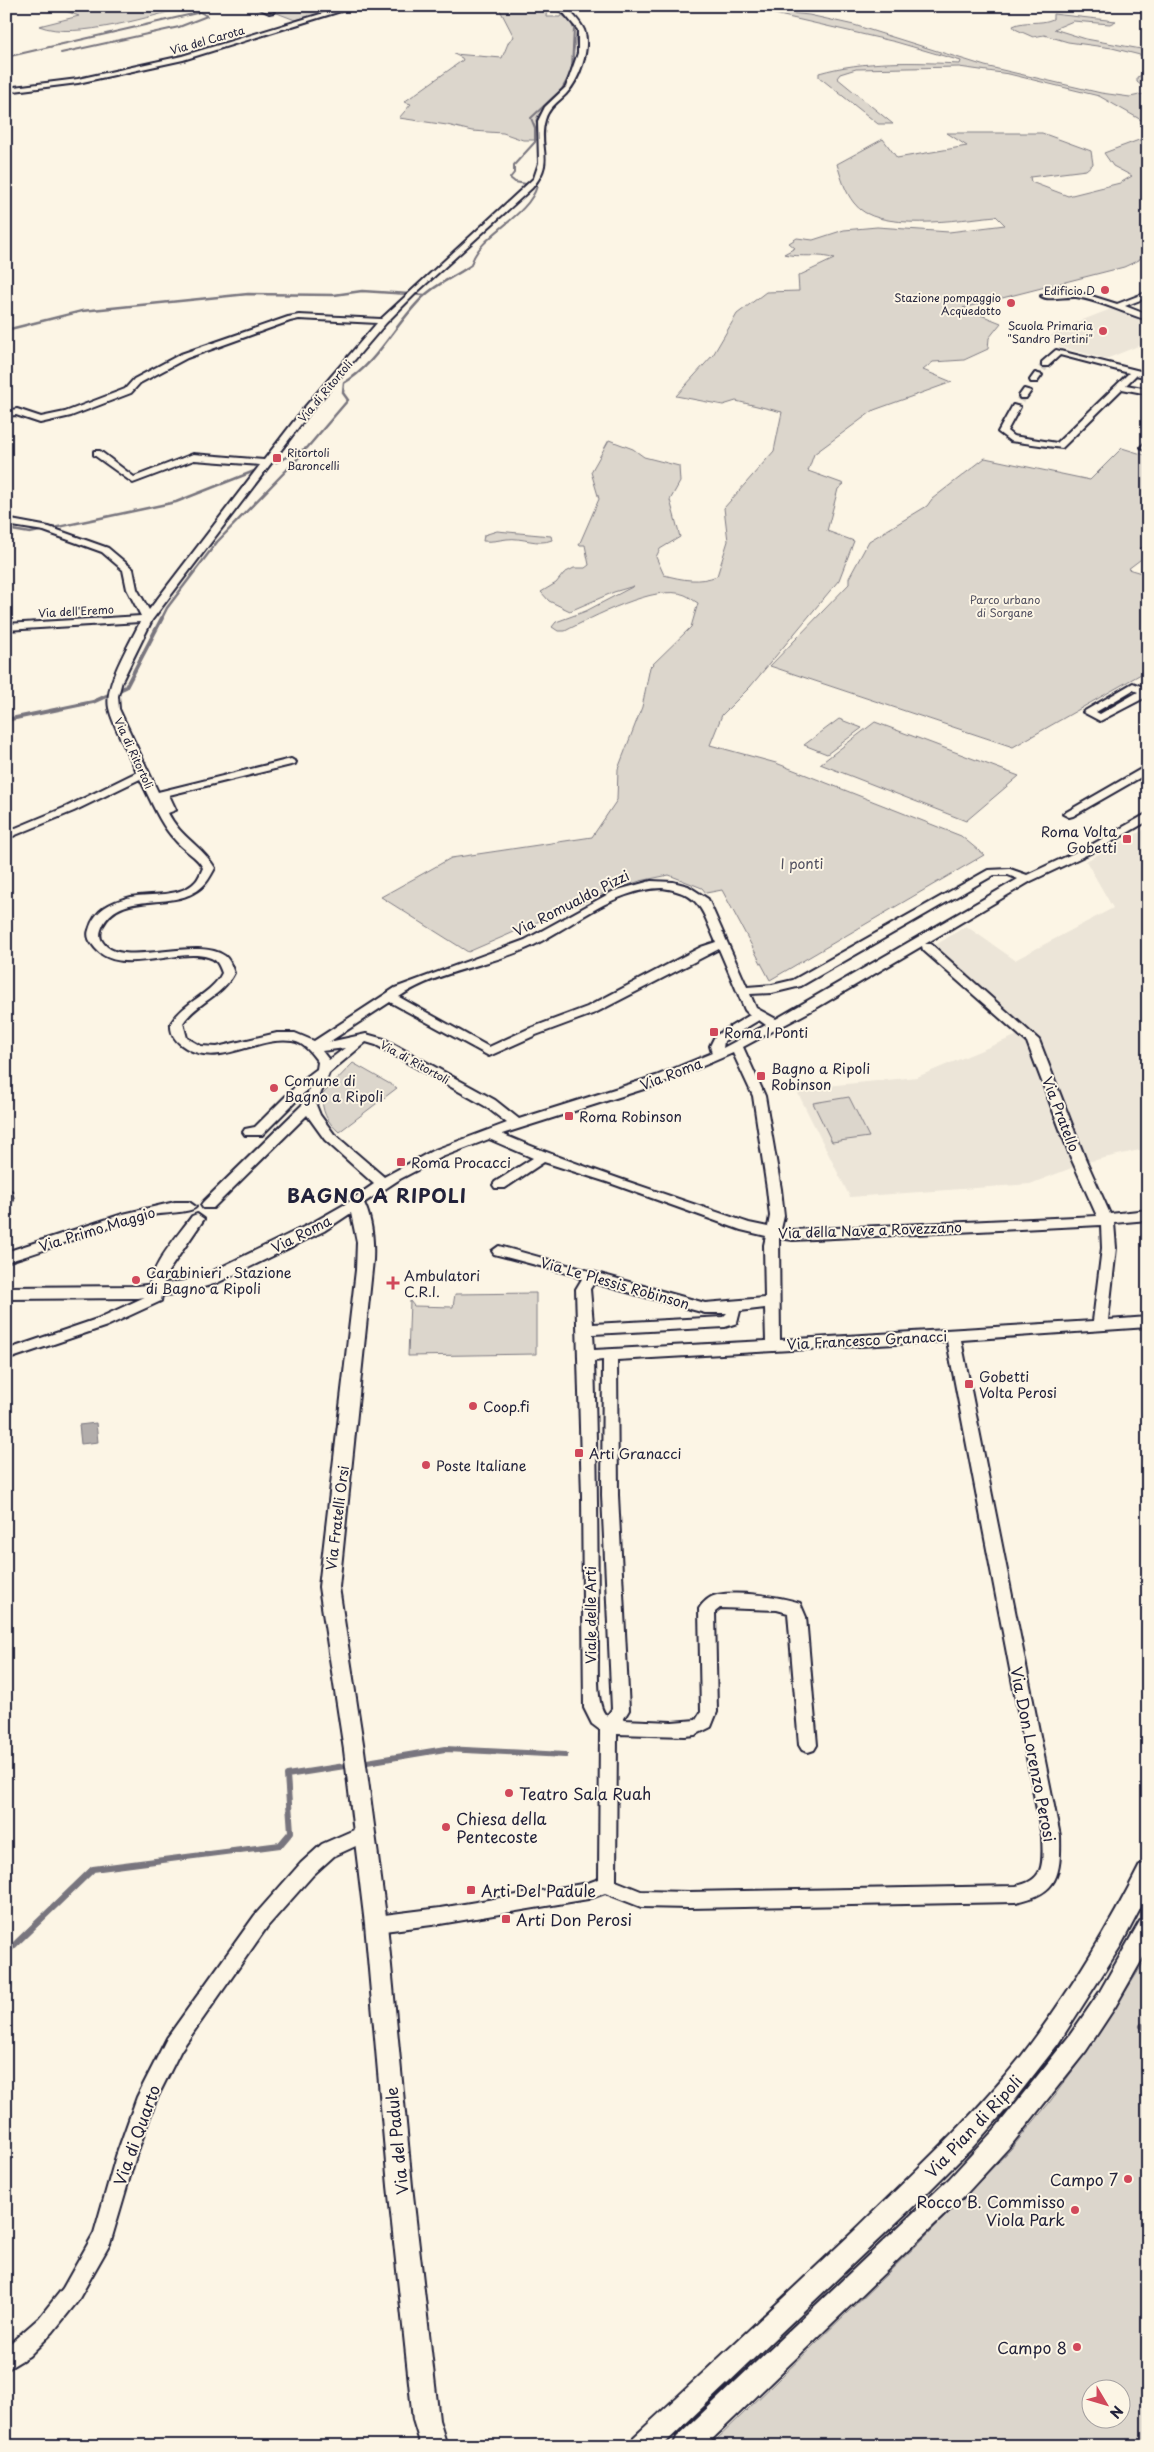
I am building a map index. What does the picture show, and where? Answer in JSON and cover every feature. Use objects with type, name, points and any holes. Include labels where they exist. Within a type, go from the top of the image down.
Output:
[{"type":"main road","name":"Via Roma","points":[[6,1293],[112,1293],[184,1287],[211,1279],[318,1227],[356,1203]]},
{"type":"main road","name":"Via Fratelli Orsi","points":[[356,1203],[364,1223],[366,1251],[341,1494],[329,1587],[354,1750],[363,1834]]},
{"type":"main road","name":"Via del Padule","points":[[363,1834],[376,1924],[399,2176],[425,2410],[434,2446]]},
{"type":"main road","name":"Via Pian di Ripoli","points":[[643,2446],[833,2268],[979,2123],[1024,2071],[1084,1986],[1108,1948],[1148,1872]]},
{"type":"main road","name":"Via Pian di Ripoli","points":[[693,2442],[957,2187],[1004,2137],[1078,2043],[1107,2000],[1148,1928]]},
{"type":"street","points":[[258,6],[271,12]]},
{"type":"street","name":"Via del Carota","points":[[6,98],[64,83],[195,56],[270,30],[354,6]]},
{"type":"street","name":"Via di Ritortoli","points":[[517,1124],[490,1103],[380,1042],[366,1038],[338,1046],[312,1047],[299,1038],[288,1036],[219,1051],[204,1051],[193,1047],[180,1036],[177,1023],[183,1012],[222,984],[228,973],[223,960],[200,951],[140,959],[124,958],[110,954],[98,944],[94,932],[102,916],[110,908],[130,900],[165,898],[186,892],[197,886],[207,875],[209,868],[204,859],[180,839],[168,822],[141,770],[114,709],[113,696],[116,681],[147,619],[308,410],[383,321],[414,290],[531,185],[542,172],[542,121],[551,103],[566,91],[573,82],[578,63],[581,30],[561,6]]},
{"type":"street","name":"Via del Carota","points":[[6,90],[64,83]]},
{"type":"street","points":[[1046,296],[1063,293],[1080,294],[1148,318]]},
{"type":"street","points":[[1116,306],[1148,294]]},
{"type":"street","points":[[6,414],[17,412],[40,420],[68,414],[128,391],[136,380],[184,356],[288,319],[299,317],[383,321]]},
{"type":"street","points":[[1134,372],[1059,446],[1010,438],[1002,432],[1031,385],[1059,352],[1134,372],[1148,376]]},
{"type":"street","points":[[1120,386],[1148,392]]},
{"type":"street","points":[[1148,443],[1146,449],[1148,450]]},
{"type":"street","points":[[97,453],[133,480],[193,457],[268,463]]},
{"type":"street","points":[[6,522],[46,530],[105,550],[128,569],[132,589],[141,603],[147,619]]},
{"type":"street","name":"Via dell'Eremo","points":[[6,627],[147,619]]},
{"type":"street","points":[[1100,718],[1147,693]]},
{"type":"street","points":[[168,822],[172,813],[163,792],[291,762]]},
{"type":"street","points":[[1069,814],[1148,768]]},
{"type":"street","points":[[6,836],[70,809],[141,770]]},
{"type":"street","name":"Via Roma","points":[[356,1203],[423,1160],[517,1124],[661,1079],[719,1055],[776,1025],[1027,879],[1090,850],[1148,816]]},
{"type":"street","points":[[744,991],[772,989],[797,983],[992,872],[1010,872],[1027,879]]},
{"type":"street","name":"Via Romualdo Pizzi","points":[[312,1047],[390,997],[422,981],[529,943],[618,893],[639,885],[669,885],[698,896],[706,905],[751,1010],[759,1015]]},
{"type":"street","points":[[390,997],[489,1052],[532,1032],[591,1010],[705,950],[723,944]]},
{"type":"street","name":"Via Pratello","points":[[927,947],[1033,1040],[1078,1158],[1108,1226],[1109,1242],[1100,1324]]},
{"type":"street","points":[[759,1015],[776,1025]]},
{"type":"street","name":"Via Roma","points":[[719,1055],[716,1046],[719,1039],[759,1015]]},
{"type":"street","points":[[250,1132],[252,1130],[258,1132],[306,1084],[366,1038]]},
{"type":"street","points":[[736,1045],[755,1086],[761,1105],[777,1216],[771,1245],[773,1345]]},
{"type":"street","points":[[6,1355],[59,1339],[124,1313],[156,1297],[157,1290],[155,1285],[158,1275],[198,1219],[209,1214],[211,1210],[208,1205],[310,1105],[324,1071],[324,1062],[312,1047]]},
{"type":"street","points":[[310,1105],[311,1114],[322,1129],[383,1184]]},
{"type":"street","name":"Via della Nave a Rovezzano","points":[[488,1134],[543,1157],[739,1225],[774,1233],[793,1235],[1105,1219],[1148,1215]]},
{"type":"street","points":[[500,1185],[543,1157]]},
{"type":"street","points":[[6,1194],[6,1200]]},
{"type":"street","name":"Via Primo Maggio","points":[[6,1257],[138,1215],[181,1206],[188,1207],[197,1203],[208,1205]]},
{"type":"street","points":[[188,1207],[187,1215],[198,1219]]},
{"type":"street","name":"Via Le Plessis Robinson","points":[[499,1252],[574,1270],[590,1277],[697,1306],[732,1307],[771,1302]]},
{"type":"street","name":"Viale delle Arti","points":[[590,1277],[583,1289],[586,1329],[590,1496],[590,1666],[592,1708],[598,1719],[609,1727]]},
{"type":"street","name":"Via Le Plessis Robinson","points":[[586,1329],[725,1322],[732,1319],[734,1313],[732,1307]]},
{"type":"street","name":"Via Francesco Granacci","points":[[586,1356],[1148,1322]]},
{"type":"street","name":"Via Don Lorenzo Perosi","points":[[605,1885],[641,1899],[689,1900],[1016,1894],[1029,1892],[1046,1881],[1052,1861],[1050,1836],[953,1335]]},
{"type":"street","name":"Viale delle Arti","points":[[605,1885],[608,1880],[609,1861],[609,1727],[621,1710],[610,1495],[610,1355]]},
{"type":"street","points":[[590,1496],[610,1495]]},
{"type":"street","points":[[609,1727],[688,1728],[703,1724],[708,1719],[709,1712],[706,1609],[717,1601],[778,1603],[794,1608],[798,1617],[808,1745]]},
{"type":"street","name":"Via di Quarto","points":[[6,2360],[22,2349],[46,2326],[70,2295],[103,2237],[126,2156],[147,2097],[174,2044],[261,1921],[307,1869],[328,1850],[363,1834]]},
{"type":"street","points":[[376,1924],[440,1916],[588,1891],[605,1885]]},
{"type":"shaded area","name":"Scuola Primaria \"Sandro Pertini\"","points":[[1111,309],[1148,322],[1148,345],[1143,344],[1106,359],[1058,346],[1067,341],[1050,336],[1067,326]]},
{"type":"shaded area","points":[[1147,828],[1148,1148],[1087,1162],[1030,1184],[850,1197],[796,1089],[917,1077],[1030,1030],[931,948],[966,926],[1015,960],[1113,908],[1086,861]]},
{"type":"shaded area","points":[[96,1423],[98,1442],[81,1444],[79,1425]]},
{"type":"green space","points":[[76,6],[192,6],[94,29],[55,30],[39,26],[79,16],[63,10]]},
{"type":"green space","points":[[304,6],[344,7],[295,20],[277,13]]},
{"type":"green space","points":[[501,6],[547,6],[546,17],[560,17],[563,12],[577,27],[571,76],[560,94],[538,115],[536,120],[538,140],[523,140],[503,133],[472,131],[447,125],[399,118],[411,104],[404,102],[463,60],[454,54],[502,58],[509,41],[514,37],[499,8]]},
{"type":"green space","points":[[753,9],[809,15],[854,25],[985,66],[1101,93],[1130,97],[1144,94],[1147,90],[1137,82],[1137,77],[1148,73],[1148,120],[1143,121],[1099,96],[1009,74],[959,67],[856,69],[840,74],[837,78],[893,124],[878,124],[819,77],[819,73],[871,64],[960,64],[961,61],[896,42]]},
{"type":"green space","points":[[1053,14],[1116,21],[1110,24],[1073,21],[1054,29],[1086,39],[1141,49],[1148,52],[1148,57],[1112,48],[1068,42],[1044,35],[1033,37],[1015,29],[1013,26],[1022,23],[1048,21],[1053,19]]},
{"type":"green space","name":"I ponti","points":[[947,133],[1042,133],[1091,151],[1093,164],[1086,170],[1030,177],[1031,182],[1068,196],[1120,183],[1132,176],[1113,166],[1104,153],[1139,140],[1148,141],[1148,243],[1139,260],[1124,267],[963,308],[1001,323],[989,338],[988,349],[964,360],[933,362],[923,370],[952,382],[874,410],[814,454],[808,471],[844,484],[838,489],[827,531],[854,541],[839,580],[750,687],[722,715],[710,745],[776,763],[961,836],[984,855],[770,980],[722,890],[706,893],[702,888],[669,875],[640,881],[602,894],[468,952],[381,897],[451,858],[592,837],[617,800],[618,769],[642,707],[650,667],[691,627],[698,603],[685,595],[673,593],[658,594],[624,604],[565,631],[558,631],[552,627],[556,622],[586,611],[634,586],[614,592],[570,611],[549,601],[541,592],[556,583],[564,573],[574,568],[585,568],[589,565],[585,545],[579,545],[599,499],[591,472],[609,440],[633,449],[644,457],[679,466],[680,482],[670,500],[680,537],[660,549],[656,557],[664,575],[691,580],[704,580],[717,576],[728,541],[724,508],[774,451],[782,412],[736,401],[723,405],[676,396],[713,355],[737,314],[766,292],[799,291],[798,276],[834,259],[822,256],[784,254],[795,248],[789,243],[797,238],[813,240],[844,230],[877,227],[949,232],[1005,225],[996,216],[920,222],[900,222],[881,219],[865,213],[851,199],[837,164],[883,139],[897,158],[967,146]]},
{"type":"green space","name":"Parco urbano di Sorgane","points":[[1122,448],[1148,456],[1148,554],[1128,569],[1148,575],[1148,652],[1141,674],[1013,747],[770,666],[849,584],[849,578],[869,541],[927,506],[932,499],[985,458],[1090,480]]},
{"type":"green space","points":[[497,531],[551,536],[552,540],[546,542],[513,539],[483,541],[484,535]]},
{"type":"green space","points":[[839,719],[862,728],[827,754],[804,745]]},
{"type":"green space","points":[[875,722],[1019,776],[966,821],[820,764]]},
{"type":"green space","points":[[353,1063],[397,1088],[339,1132],[326,1115],[322,1095]]},
{"type":"green space","points":[[849,1097],[869,1137],[832,1142],[813,1103]]},
{"type":"green space","points":[[536,1293],[536,1354],[408,1356],[410,1301],[414,1306],[453,1307],[455,1294]]},
{"type":"green space","name":"Rocco B. Commisso Viola Park","points":[[1148,1956],[1148,2446],[710,2446],[924,2238],[1010,2150],[1049,2103],[1092,2044]]},
{"type":"waterway","points":[[6,57],[197,13],[209,6]]},
{"type":"waterway","points":[[465,269],[471,265],[475,254],[483,244],[524,208],[537,186],[515,182],[510,178],[514,173],[514,165],[535,142],[535,128],[531,118],[562,89],[572,67],[574,29],[571,21],[551,6]]},
{"type":"waterway","points":[[61,53],[179,27],[207,16],[200,12]]},
{"type":"waterway","points":[[425,295],[467,268]]},
{"type":"waterway","points":[[6,330],[82,311],[248,294],[334,295],[362,291],[425,295]]},
{"type":"waterway","points":[[276,462],[307,448],[348,400],[343,393],[344,383],[356,375],[376,355],[412,308],[425,295]]},
{"type":"waterway","points":[[162,618],[167,608],[217,542],[305,451]]},
{"type":"waterway","points":[[6,529],[30,533],[176,502],[257,470]]},
{"type":"waterway","points":[[6,720],[93,702],[126,687],[162,618]]},
{"type":"waterway","points":[[361,1763],[445,1749],[565,1755]]},
{"type":"waterway","points":[[6,1953],[93,1869],[280,1845],[291,1832],[287,1775],[351,1765]]},
{"type":"waterway","points":[[1142,2026],[1148,2030]]},
{"type":"tunnel","points":[[1042,369],[1045,364]]},
{"type":"tunnel","points":[[1020,401],[1023,396]]},
{"type":"place","name":"Edificio D","points":[[1105,290]]},
{"type":"place","name":"Stazione pompaggio Acquedotto","points":[[1011,303]]},
{"type":"place","name":"Scuola Primaria \"Sandro Pertini\"","points":[[1103,331]]},
{"type":"place","name":"Ritortoli Baroncelli","points":[[277,458]]},
{"type":"place","name":"Roma Volta Gobetti","points":[[1127,839]]},
{"type":"place","name":"Roma I Ponti","points":[[714,1032]]},
{"type":"place","name":"Bagno a Ripoli Robinson","points":[[761,1076]]},
{"type":"place","name":"Comune di Bagno a Ripoli","points":[[274,1088]]},
{"type":"place","name":"Roma Robinson","points":[[569,1116]]},
{"type":"place","name":"Roma Procacci","points":[[401,1162]]},
{"type":"place","name":"Carabinieri . Stazione di Bagno a Ripoli","points":[[136,1280]]},
{"type":"place","name":"Ambulatori C.R.I.","points":[[393,1283]]},
{"type":"place","name":"Gobetti Volta Perosi","points":[[969,1384]]},
{"type":"place","name":"Coop.fi","points":[[473,1406]]},
{"type":"place","name":"Arti Granacci","points":[[579,1453]]},
{"type":"place","name":"Poste Italiane","points":[[426,1465]]},
{"type":"place","name":"Teatro Sala Ruah","points":[[509,1793]]},
{"type":"place","name":"Chiesa della Pentecoste","points":[[446,1827]]},
{"type":"place","name":"Arti Del Padule","points":[[471,1890]]},
{"type":"place","name":"Arti Don Perosi","points":[[506,1919]]},
{"type":"place","name":"Campo 7","points":[[1128,2179]]},
{"type":"place","name":"Rocco B. Commisso Viola Park","points":[[1075,2210]]},
{"type":"place","name":"Campo 8","points":[[1077,2347]]},
{"type":"district","name":"BAGNO A RIPOLI","points":[[377,1195]]}]
